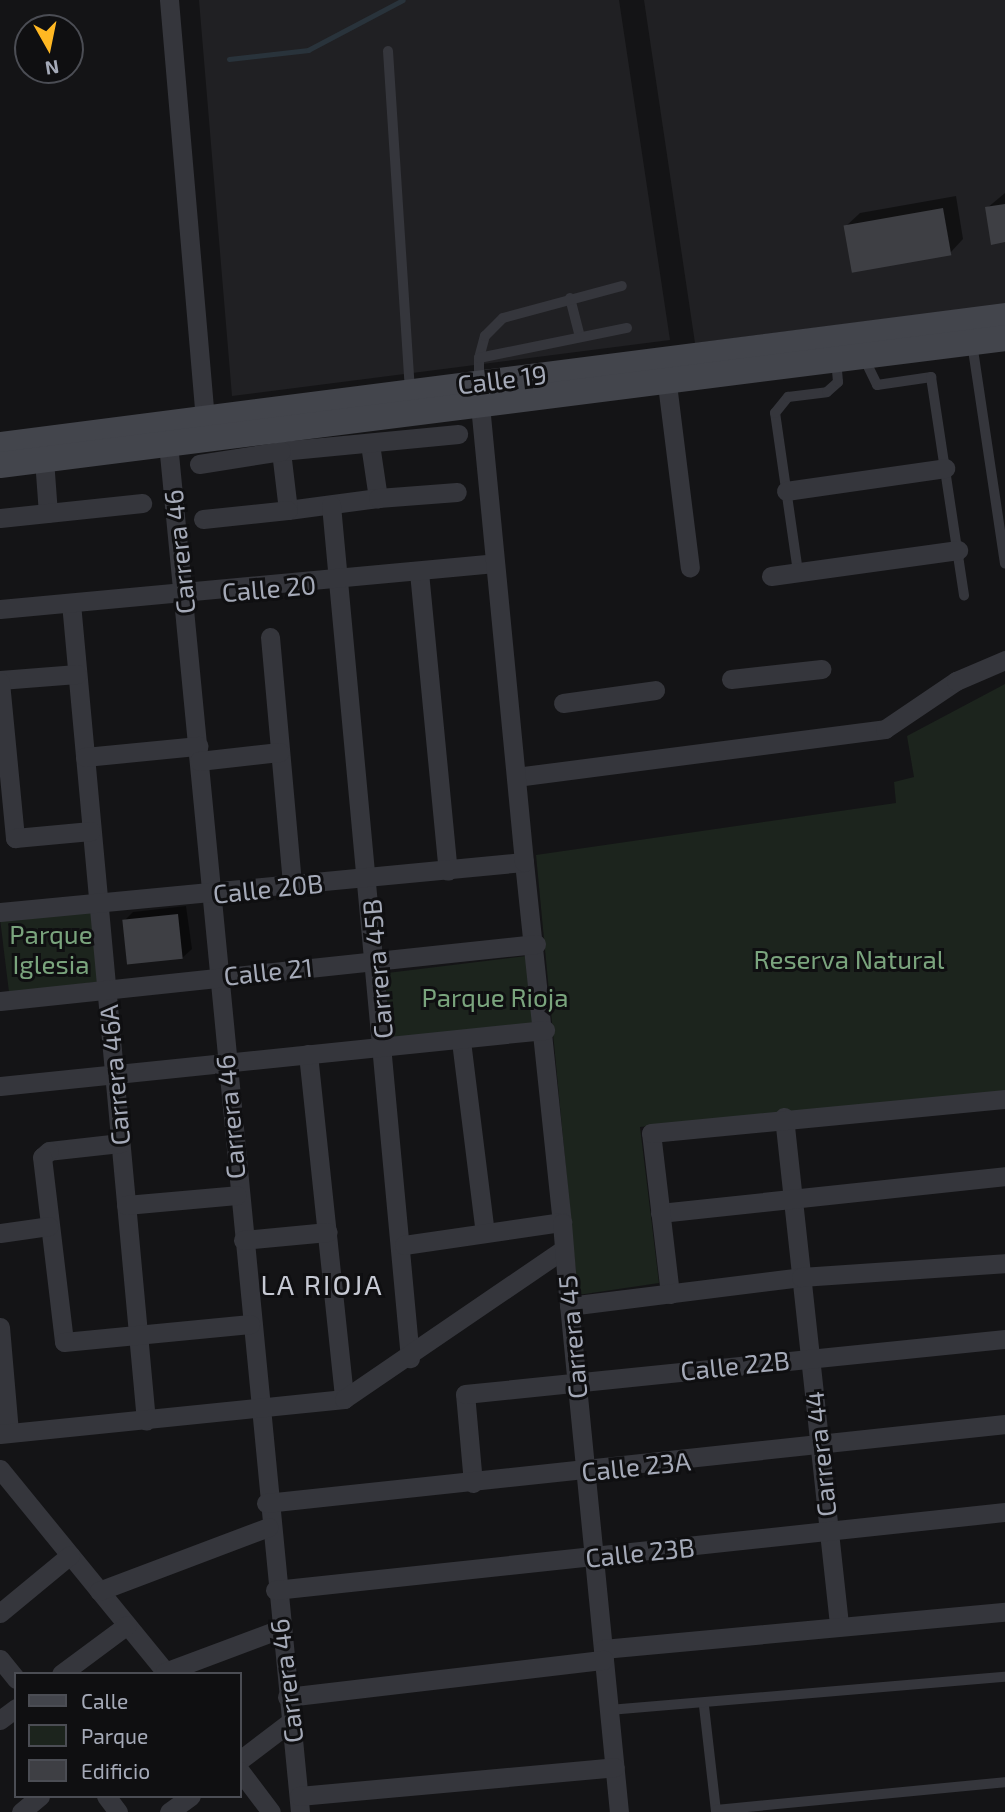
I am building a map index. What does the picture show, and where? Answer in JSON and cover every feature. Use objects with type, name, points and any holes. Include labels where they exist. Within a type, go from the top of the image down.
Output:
[{"type":"main road","name":"Calle 19","points":[[0,445],[205,426],[410,390],[1005,316]]},
{"type":"main road","name":"Calle 19","points":[[205,426],[327,435],[479,381],[666,376],[1005,338]]},
{"type":"main road","name":"Calle 19","points":[[0,465],[44,459],[166,431]]},
{"type":"street","points":[[169,0],[205,426]]},
{"type":"street","points":[[666,376],[690,568]]},
{"type":"street","name":"Carrera 45","points":[[479,381],[523,857],[545,1030],[576,1382],[620,1812]]},
{"type":"street","name":"Carrera 46","points":[[166,431],[199,753],[268,1527],[299,1804]]},
{"type":"street","points":[[199,464],[281,452],[327,435],[370,444],[458,434]]},
{"type":"street","points":[[370,444],[378,498]]},
{"type":"street","points":[[281,452],[288,510]]},
{"type":"street","points":[[44,459],[48,513]]},
{"type":"street","points":[[786,491],[945,468]]},
{"type":"street","points":[[203,519],[378,498],[457,492]]},
{"type":"street","points":[[0,518],[142,503]]},
{"type":"street","name":"Carrera 45B","points":[[331,505],[342,581],[404,1245],[410,1358]]},
{"type":"street","points":[[771,576],[958,551]]},
{"type":"street","name":"Calle 20","points":[[0,609],[342,581],[495,563]]},
{"type":"street","points":[[419,572],[448,871]]},
{"type":"street","name":"Carrera 46A","points":[[71,603],[146,1421]]},
{"type":"street","points":[[270,637],[292,885]]},
{"type":"street","points":[[516,777],[885,729],[956,681],[1005,660]]},
{"type":"street","points":[[731,678],[821,669]]},
{"type":"street","points":[[77,674],[0,681],[15,838],[92,831]]},
{"type":"street","points":[[563,703],[655,690]]},
{"type":"street","points":[[85,757],[279,752]]},
{"type":"street","name":"Calle 20B","points":[[0,912],[448,871],[523,857]]},
{"type":"street","name":"Calle 21","points":[[0,1002],[106,988],[536,944]]},
{"type":"street","points":[[0,1086],[225,1060],[384,1049],[545,1030]]},
{"type":"street","points":[[461,1041],[485,1233]]},
{"type":"street","points":[[309,1054],[344,1399]]},
{"type":"street","points":[[670,1294],[651,1133],[784,1117],[1005,1099]]},
{"type":"street","name":"Carrera 44","points":[[784,1117],[839,1624]]},
{"type":"street","points":[[120,1143],[49,1151],[42,1157],[61,1338],[70,1343],[250,1324]]},
{"type":"street","points":[[660,1213],[1005,1176]]},
{"type":"street","points":[[126,1205],[237,1195]]},
{"type":"street","points":[[404,1245],[562,1223]]},
{"type":"street","points":[[0,1233],[49,1226]]},
{"type":"street","points":[[243,1240],[328,1232]]},
{"type":"street","points":[[0,1327],[4,1433],[146,1421],[344,1399],[410,1358],[564,1249]]},
{"type":"street","points":[[569,1307],[801,1277],[1005,1263]]},
{"type":"street","name":"Calle 22B","points":[[473,1483],[466,1394],[810,1356],[1005,1339]]},
{"type":"street","name":"Calle 23A","points":[[266,1503],[585,1472],[1005,1424]]},
{"type":"street","points":[[0,1468],[165,1672]]},
{"type":"street","name":"Calle 23B","points":[[275,1590],[1005,1512]]},
{"type":"street","points":[[99,1591],[268,1527]]},
{"type":"street","points":[[0,1613],[70,1555]]},
{"type":"street","points":[[288,1697],[839,1624],[1005,1612]]},
{"type":"street","points":[[64,1672],[127,1625]]},
{"type":"street","points":[[169,1672],[280,1629]]},
{"type":"street","points":[[0,1659],[14,1676]]},
{"type":"street","points":[[0,1720],[14,1709]]},
{"type":"street","points":[[242,1758],[290,1722]]},
{"type":"street","points":[[299,1804],[615,1767]]},
{"type":"street","points":[[242,1774],[271,1812]]},
{"type":"street","points":[[21,1812],[38,1798]]},
{"type":"street","points":[[169,1812],[188,1798]]},
{"type":"lane","points":[[388,51],[410,390]]},
{"type":"lane","points":[[479,381],[485,336],[503,318],[622,286]]},
{"type":"lane","points":[[570,298],[579,337]]},
{"type":"lane","points":[[479,381],[579,337],[627,328]]},
{"type":"lane","points":[[972,340],[1005,564]]},
{"type":"lane","points":[[798,572],[775,413],[788,397],[827,392],[838,382],[849,354],[877,385],[931,377],[964,596]]},
{"type":"lane","points":[[609,1710],[704,1706],[1005,1677]]},
{"type":"lane","points":[[704,1706],[716,1811],[1005,1782]]},
{"type":"shaded area","points":[[199,0],[619,0],[670,340],[232,396]]},
{"type":"shaded area","points":[[644,0],[1005,0],[1005,304],[695,343]]},
{"type":"green space","name":"Reserva Natural","points":[[1005,684],[1005,1092],[640,1127],[659,1283],[578,1295],[536,855],[896,803],[894,782],[914,777],[907,736]]},
{"type":"green space","name":"Parque Iglesia","points":[[91,905],[100,981],[9,993],[0,916]]},
{"type":"green space","name":"Parque Rioja","points":[[526,956],[535,1027],[392,1045],[383,974]]},
{"type":"building","points":[[1005,204],[1005,242],[991,245],[985,207]]},
{"type":"building","points":[[943,208],[951,255],[852,273],[844,226]]},
{"type":"building","points":[[178,914],[183,959],[127,965],[122,920]]},
{"type":"waterway","points":[[229,59],[308,50],[403,0]]},
{"type":"district","name":"LA RIOJA","points":[[322,1284]]}]
